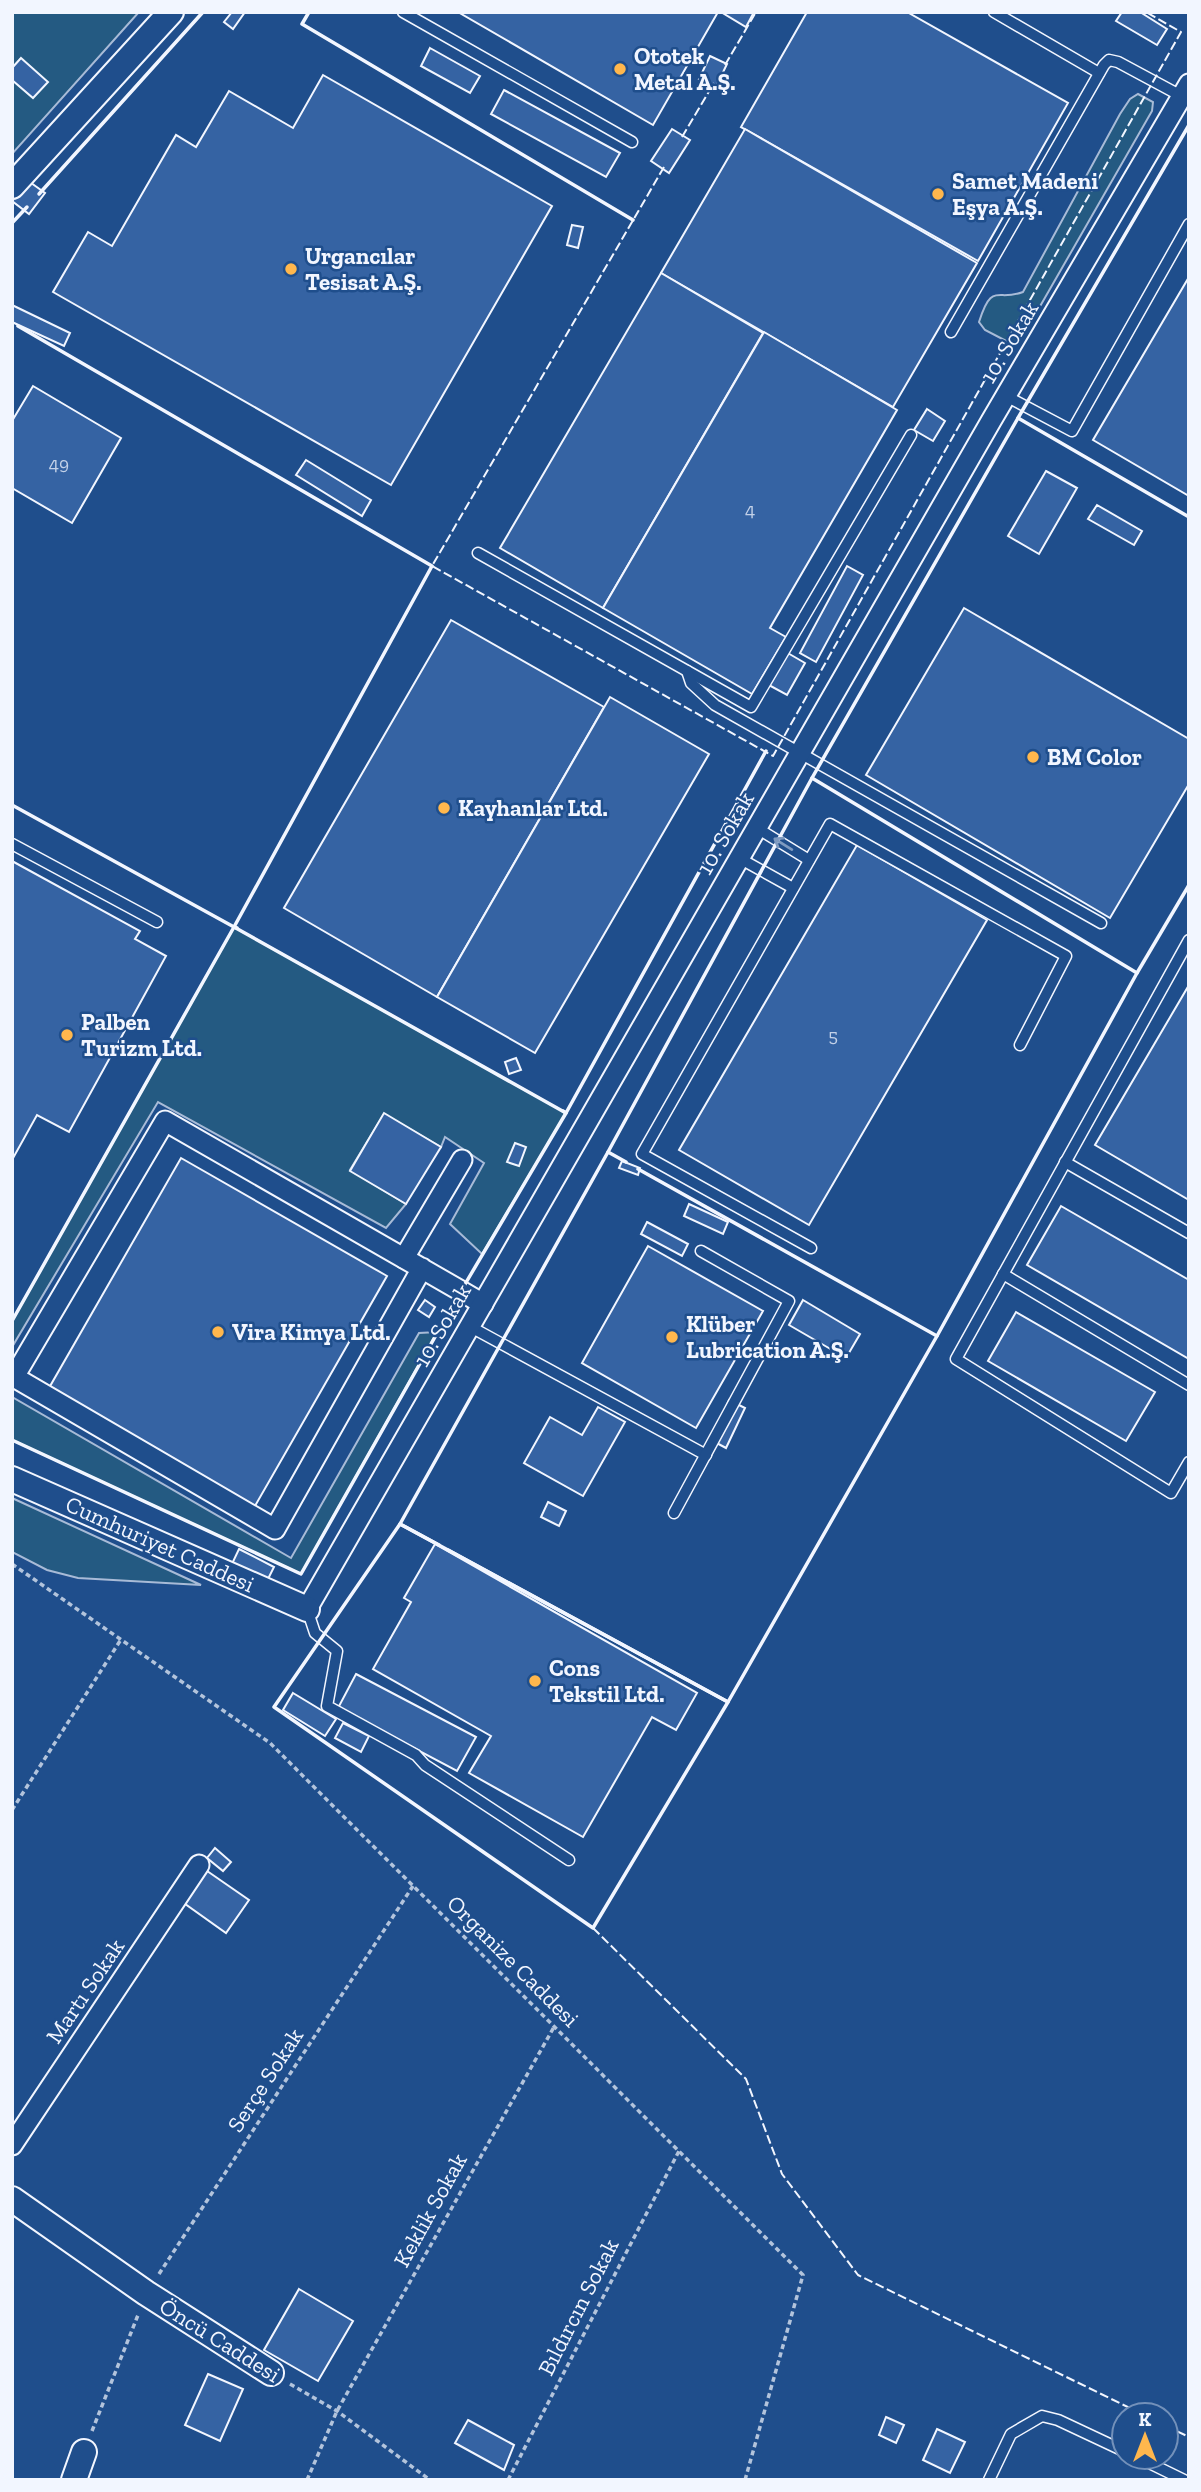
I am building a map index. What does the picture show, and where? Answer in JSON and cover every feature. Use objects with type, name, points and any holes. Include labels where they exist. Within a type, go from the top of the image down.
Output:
[{"type":"street","points":[[12,186],[171,12]]},
{"type":"street","name":"10. Sokak","points":[[307,1609],[799,753],[1186,93]]},
{"type":"street","points":[[422,1268],[275,1529],[15,1377],[165,1121],[422,1268],[483,1304]]},
{"type":"street","points":[[404,1258],[462,1160]]},
{"type":"street","name":"Cumhuriyet Caddesi","points":[[12,1479],[307,1609]]},
{"type":"street","name":"Martı Sokak","points":[[12,2145],[200,1865]]},
{"type":"street","name":"Öncü Caddesi","points":[[12,2199],[146,2293],[271,2373]]},
{"type":"street","points":[[74,2480],[84,2452]]},
{"type":"lane","points":[[403,12],[632,142]]},
{"type":"lane","points":[[994,12],[1099,73]]},
{"type":"lane","points":[[951,332],[1099,73],[1109,60],[1186,93]]},
{"type":"lane","points":[[1006,396],[1072,431],[1189,224]]},
{"type":"lane","points":[[478,553],[751,707],[911,435]]},
{"type":"lane","points":[[687,671],[691,683],[716,705],[1101,923]]},
{"type":"lane","points":[[811,1248],[642,1154],[830,824],[1066,956],[1020,1045]]},
{"type":"lane","points":[[757,828],[809,860]]},
{"type":"lane","points":[[12,844],[156,922]]},
{"type":"lane","points":[[739,858],[793,888]]},
{"type":"lane","points":[[1189,940],[956,1359],[1171,1493],[1189,1462]]},
{"type":"lane","points":[[1065,1162],[1189,1233]]},
{"type":"lane","points":[[674,1513],[789,1301],[701,1251]]},
{"type":"lane","points":[[1003,1274],[1189,1385]]},
{"type":"lane","points":[[469,1326],[706,1455]]},
{"type":"lane","points":[[307,1609],[315,1633],[337,1651],[327,1706],[416,1755],[425,1765],[569,1860]]},
{"type":"lane","points":[[989,2480],[1011,2434],[1042,2416],[1058,2420],[1110,2444]]},
{"type":"lane","points":[[1166,2471],[1184,2480]]},
{"type":"path","name":"Organize Caddesi","points":[[12,1564],[270,1743],[803,2274],[745,2480]]},
{"type":"path","points":[[12,1810],[121,1640]]},
{"type":"path","name":"Serçe Sokak","points":[[84,2452],[146,2293],[413,1886]]},
{"type":"path","name":"Keklik Sokak","points":[[307,2480],[337,2411],[554,2027]]},
{"type":"path","name":"Bıldırcın Sokak","points":[[508,2480],[678,2151]]},
{"type":"path","name":"Öncü Caddesi","points":[[271,2373],[337,2411],[430,2480]]},
{"type":"shaded area","points":[[12,12],[139,12],[12,154]]},
{"type":"shaded area","points":[[1138,94],[1153,102],[1152,111],[1023,336],[1012,344],[985,330],[979,322],[988,301],[996,295],[1023,292],[1120,114],[1130,99]]},
{"type":"shaded area","points":[[234,927],[566,1113],[482,1254],[450,1224],[484,1163],[445,1137],[441,1147],[384,1114],[350,1170],[406,1204],[386,1228],[158,1102],[12,1347],[12,1321]]},
{"type":"shaded area","points":[[437,1332],[301,1574],[12,1440],[12,1397],[291,1558],[419,1333]]},
{"type":"shaded area","points":[[12,1498],[201,1585],[78,1578],[47,1570],[12,1552]]},
{"type":"building","points":[[232,12],[245,12],[233,29],[224,22]]},
{"type":"building","name":"Ototek Metal A.Ş.","points":[[458,12],[718,12],[653,125]]},
{"type":"building","name":"Ototek Metal A.Ş.","points":[[721,12],[754,12],[746,27]]},
{"type":"building","name":"Samet Madeni Eşya A.Ş.","points":[[807,12],[907,12],[1068,103],[978,261],[741,127]]},
{"type":"building","points":[[1122,12],[1140,12],[1167,29],[1157,45],[1116,21]]},
{"type":"building","points":[[430,48],[480,76],[470,93],[421,66]]},
{"type":"building","points":[[710,56],[727,64],[716,87],[699,79]]},
{"type":"building","points":[[21,58],[48,82],[33,98],[12,80],[12,68]]},
{"type":"building","name":"Urgancılar Tesisat A.Ş.","points":[[323,75],[552,206],[391,485],[53,292],[88,232],[112,246],[176,135],[196,147],[229,91],[293,128]]},
{"type":"building","points":[[504,90],[620,153],[606,177],[491,114]]},
{"type":"building","points":[[672,129],[690,140],[669,173],[651,161]]},
{"type":"building","points":[[745,129],[977,263],[893,407],[661,273]]},
{"type":"building","points":[[27,180],[45,193],[29,214],[12,201]]},
{"type":"building","points":[[572,225],[583,227],[578,248],[567,245]]},
{"type":"building","points":[[661,273],[763,333],[603,608],[500,548]]},
{"type":"building","points":[[1189,277],[1189,496],[1093,440]]},
{"type":"building","points":[[12,305],[70,333],[64,346],[12,322]]},
{"type":"building","points":[[764,332],[897,410],[770,628],[786,637],[752,694],[603,608]]},
{"type":"building","points":[[33,386],[121,438],[72,523],[12,488],[12,421]]},
{"type":"building","points":[[927,409],[945,421],[933,441],[914,430]]},
{"type":"building","points":[[306,460],[371,500],[362,516],[296,475]]},
{"type":"building","points":[[1046,471],[1077,488],[1039,554],[1008,536]]},
{"type":"building","points":[[1097,505],[1142,531],[1134,545],[1088,519]]},
{"type":"building","points":[[847,566],[863,575],[816,662],[800,653]]},
{"type":"building","name":"BM Color","points":[[964,608],[1189,739],[1189,784],[1110,918],[866,775]]},
{"type":"building","name":"Kayhanlar Ltd.","points":[[451,620],[604,707],[437,997],[284,908]]},
{"type":"building","points":[[786,652],[805,663],[787,695],[767,684]]},
{"type":"building","points":[[610,697],[709,754],[535,1053],[437,997]]},
{"type":"building","points":[[857,845],[987,920],[809,1225],[679,1150]]},
{"type":"building","name":"Palben Turizm Ltd.","points":[[12,861],[140,931],[135,939],[166,956],[69,1132],[37,1115],[12,1160]]},
{"type":"building","points":[[1189,985],[1189,1200],[1095,1145]]},
{"type":"building","points":[[516,1058],[521,1070],[509,1074],[505,1062]]},
{"type":"building","points":[[384,1113],[441,1147],[406,1204],[350,1171]]},
{"type":"building","points":[[515,1143],[526,1147],[519,1166],[507,1162]]},
{"type":"building","name":"Vira Kimya Ltd.","points":[[181,1158],[387,1276],[255,1506],[49,1388]]},
{"type":"building","points":[[622,1161],[640,1168],[638,1175],[619,1168]]},
{"type":"building","points":[[689,1204],[728,1222],[723,1234],[684,1216]]},
{"type":"building","points":[[1061,1206],[1189,1280],[1189,1359],[1027,1265]]},
{"type":"building","points":[[647,1222],[688,1244],[682,1256],[641,1234]]},
{"type":"building","name":"Klüber Lubrication A.Ş.","points":[[648,1246],[763,1311],[696,1428],[582,1363]]},
{"type":"building","points":[[425,1300],[435,1307],[429,1317],[418,1310]]},
{"type":"building","points":[[803,1300],[860,1334],[846,1358],[789,1325]]},
{"type":"building","points":[[1016,1312],[1155,1392],[1126,1441],[988,1361]]},
{"type":"building","points":[[729,1400],[745,1408],[726,1448],[711,1440]]},
{"type":"building","points":[[598,1407],[625,1422],[583,1496],[524,1463],[550,1417],[582,1435]]},
{"type":"building","points":[[548,1502],[566,1511],[559,1526],[541,1517]]},
{"type":"building","name":"Cons Tekstil Ltd.","points":[[435,1544],[697,1693],[676,1730],[652,1717],[583,1837],[469,1773],[491,1736],[373,1669],[411,1602],[404,1598]]},
{"type":"building","points":[[239,1549],[274,1567],[265,1585],[230,1568]]},
{"type":"building","points":[[356,1674],[476,1737],[457,1771],[338,1708]]},
{"type":"building","points":[[293,1693],[336,1719],[325,1736],[283,1710]]},
{"type":"building","points":[[343,1723],[369,1736],[361,1752],[335,1738]]},
{"type":"building","points":[[215,1848],[231,1862],[223,1871],[207,1858]]},
{"type":"building","points":[[197,1864],[249,1900],[226,1933],[174,1896]]},
{"type":"building","points":[[299,2289],[353,2321],[318,2381],[264,2350]]},
{"type":"building","points":[[208,2374],[243,2389],[220,2441],[185,2425]]},
{"type":"building","points":[[886,2417],[904,2425],[896,2443],[879,2435]]},
{"type":"building","points":[[468,2420],[514,2445],[504,2470],[455,2443]]},
{"type":"building","points":[[937,2429],[965,2442],[950,2473],[923,2460]]},
{"type":"fence","points":[[725,65],[756,12]]},
{"type":"fence","points":[[664,167],[432,566],[773,756],[1181,32],[1146,12]]},
{"type":"fence","points":[[682,137],[714,83]]},
{"type":"fence","points":[[593,1928],[746,2079],[782,2174],[858,2275],[1115,2401]]},
{"type":"fence","points":[[1180,2433],[1189,2437]]},
{"type":"wall","points":[[39,194],[203,12]]},
{"type":"wall","points":[[309,12],[302,24],[633,220]]},
{"type":"wall","points":[[1018,418],[1189,125]]},
{"type":"wall","points":[[12,223],[27,207]]},
{"type":"wall","points":[[18,326],[432,566],[234,927],[566,1113],[766,751]]},
{"type":"wall","points":[[812,778],[1018,418],[1189,517]]},
{"type":"wall","points":[[448,1550],[728,1702],[937,1336],[1137,973],[812,778],[608,1152]]},
{"type":"wall","points":[[12,805],[234,927]]},
{"type":"wall","points":[[1137,973],[1189,885]]},
{"type":"wall","points":[[12,1321],[234,927],[237,928]]},
{"type":"wall","points":[[12,1440],[301,1574],[461,1291],[566,1113],[563,1111]]},
{"type":"wall","points":[[439,1545],[400,1524],[608,1152],[626,1162]]},
{"type":"wall","points":[[638,1169],[937,1336]]},
{"type":"wall","points":[[400,1524],[728,1702],[593,1928],[274,1707],[400,1524]]},
{"type":"place","name":"Ototek Metal A.Ş.","points":[[620,69]]},
{"type":"place","name":"Samet Madeni Eşya A.Ş.","points":[[938,194]]},
{"type":"place","name":"Urgancılar Tesisat A.Ş.","points":[[291,269]]},
{"type":"place","name":"BM Color","points":[[1033,757]]},
{"type":"place","name":"Kayhanlar Ltd.","points":[[444,808]]},
{"type":"place","name":"Palben Turizm Ltd.","points":[[67,1035]]},
{"type":"place","name":"Vira Kimya Ltd.","points":[[218,1332]]},
{"type":"place","name":"Klüber Lubrication A.Ş.","points":[[672,1337]]},
{"type":"place","name":"Cons Tekstil Ltd.","points":[[535,1681]]}]
